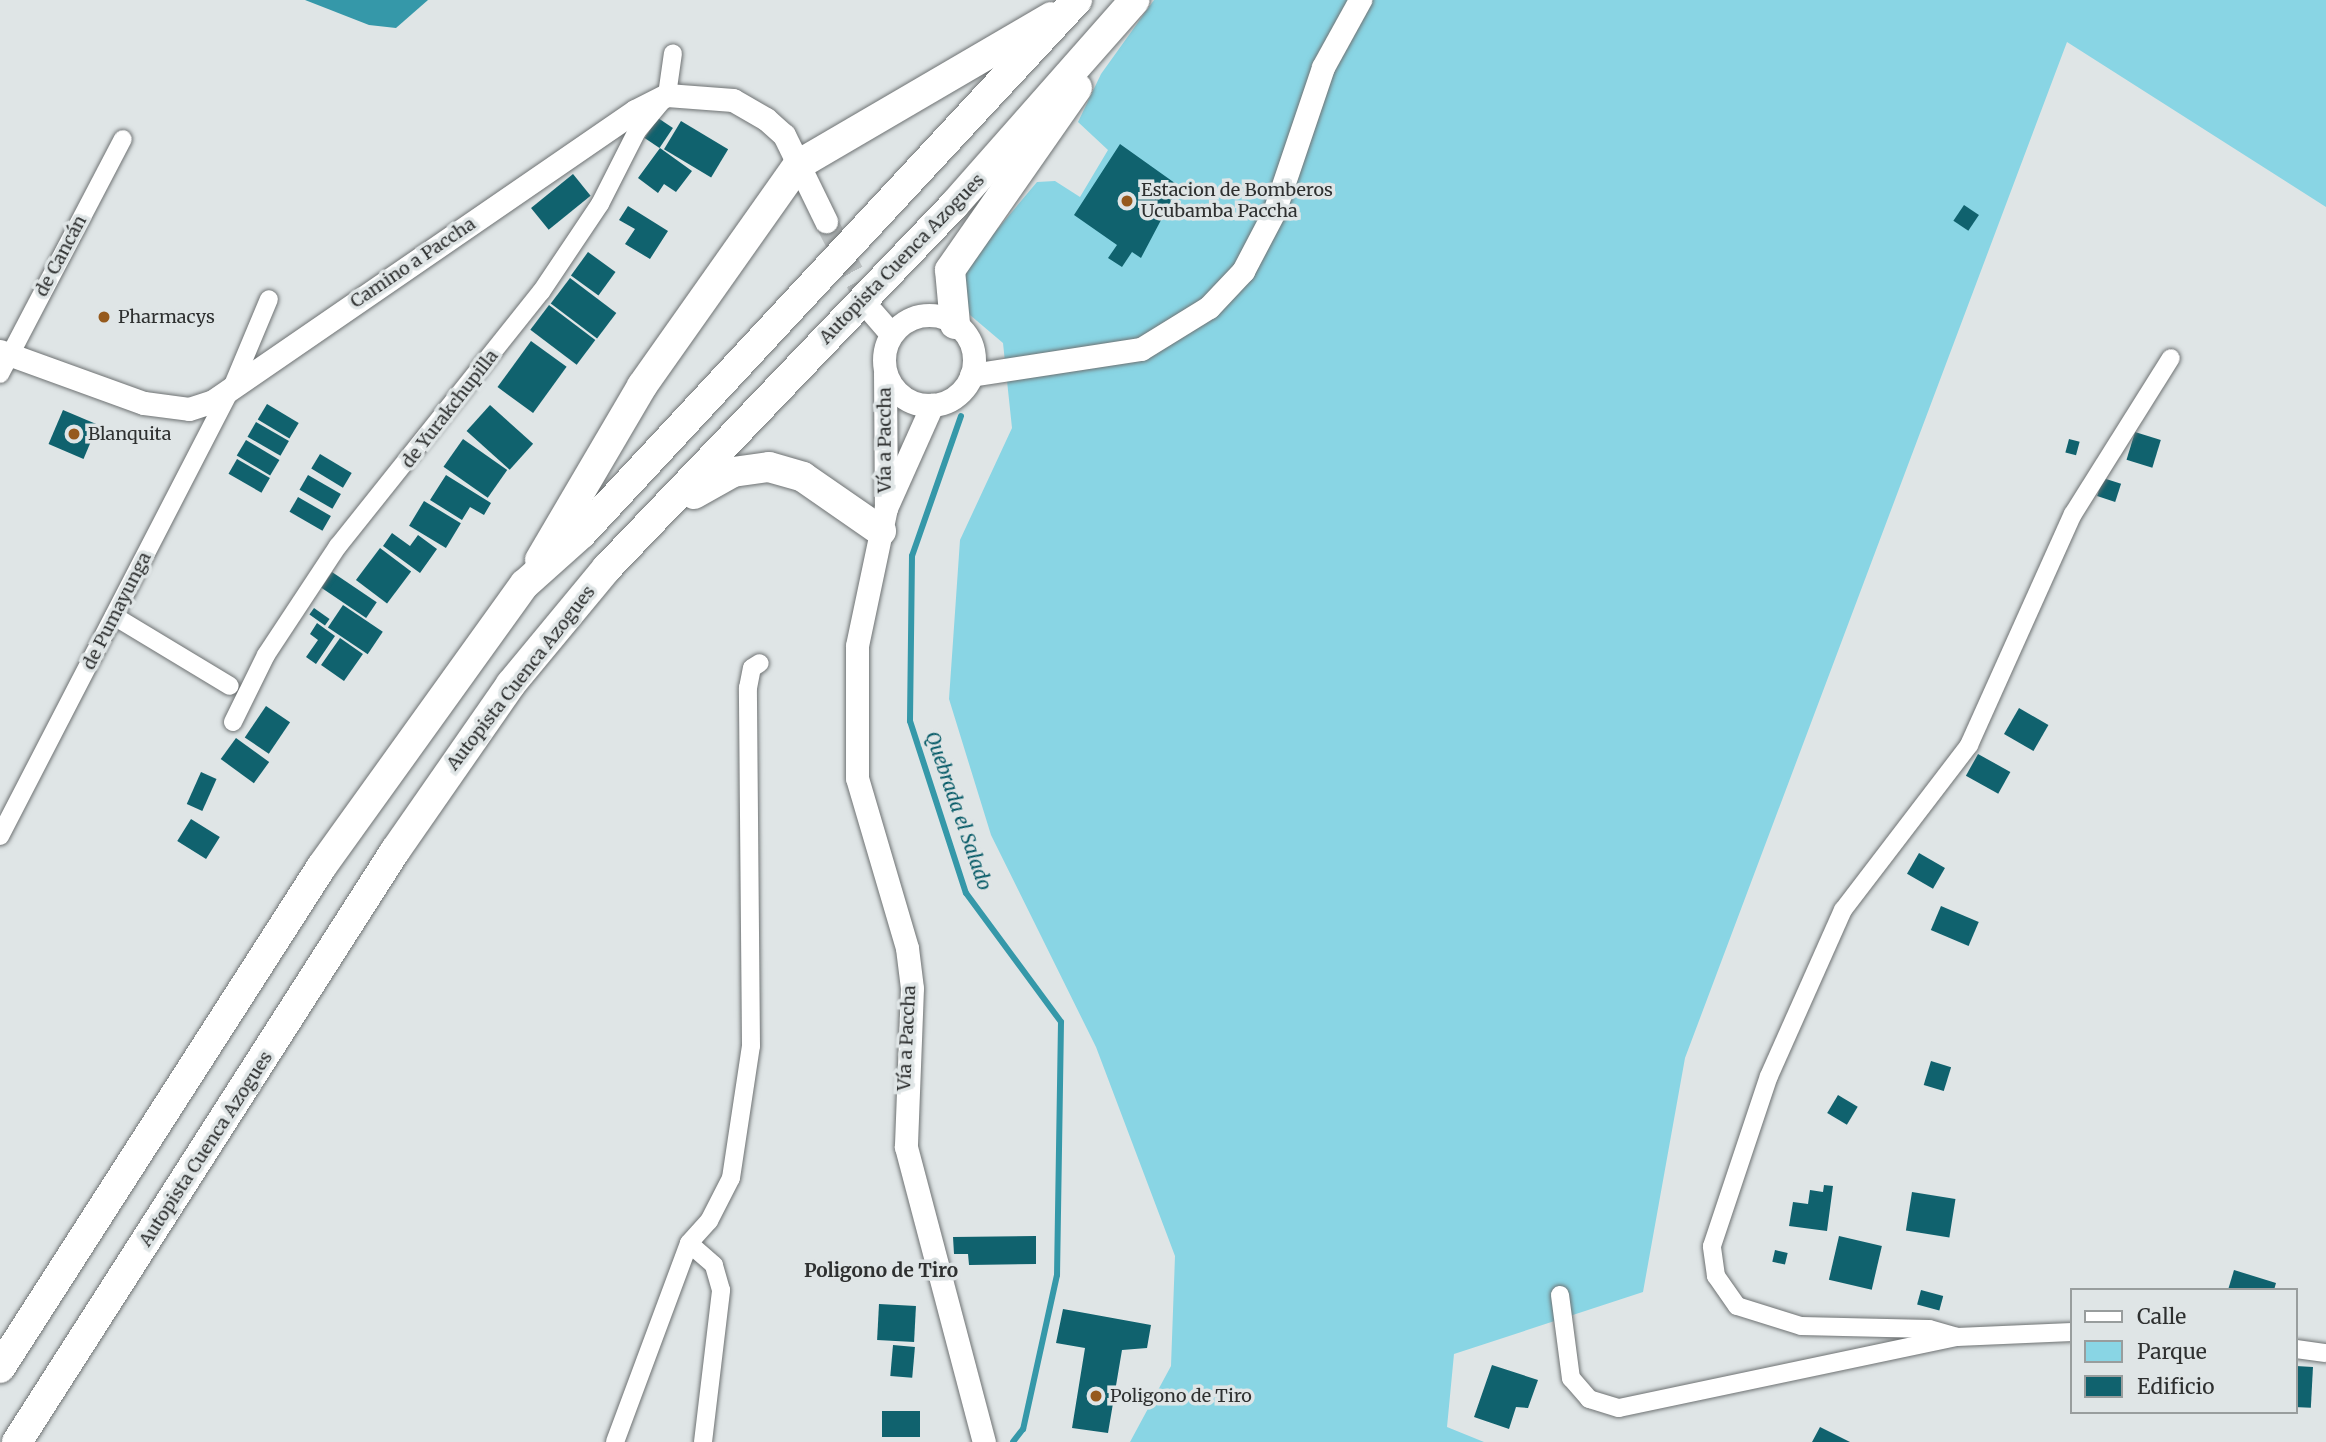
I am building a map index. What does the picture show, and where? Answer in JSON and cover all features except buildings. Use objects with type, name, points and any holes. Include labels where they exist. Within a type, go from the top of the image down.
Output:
[{"type":"highway","points":[[955,324],[950,270],[1135,0]]},
{"type":"highway","name":"Autopista Cuenca Azogues","points":[[18,1442],[429,799],[511,684],[633,542],[963,195],[1135,0]]},
{"type":"highway","points":[[0,1368],[322,866],[525,584],[642,386],[799,165],[1074,3]]},
{"type":"highway","points":[[525,584],[581,534],[1074,3]]},
{"type":"highway","points":[[633,542],[715,478],[769,467],[803,477],[884,519]]},
{"type":"main road","points":[[971,375],[1141,349],[1209,307],[1244,271],[1274,212],[1323,67],[1360,0]]},
{"type":"main road","points":[[667,95],[733,100],[784,135],[826,222]]},
{"type":"main road","name":"Camino a Paccha","points":[[3,360],[144,403],[189,409],[233,386],[623,119],[667,95]]},
{"type":"main road","points":[[873,313],[891,334],[885,373],[903,398],[932,405],[956,396],[971,375],[972,347],[955,324],[928,315],[891,334]]},
{"type":"main road","name":"Vía a Paccha","points":[[884,519],[885,373]]},
{"type":"main road","name":"Vía a Paccha","points":[[932,405],[884,519],[857,646],[857,778],[908,962],[906,1147],[984,1442]]},
{"type":"street","points":[[667,95],[673,53]]},
{"type":"street","name":"de Yurakchupilla","points":[[233,722],[266,655],[338,545],[541,292],[600,204],[637,131],[667,95]]},
{"type":"street","name":"de Cancán","points":[[3,360],[123,139]]},
{"type":"street","name":"de Pumayunga","points":[[0,836],[233,386],[269,299]]},
{"type":"street","points":[[1957,1337],[1929,1329],[1801,1326],[1737,1306],[1716,1276],[1712,1246],[1769,1076],[1843,910],[1969,745],[2073,514],[2171,358]]},
{"type":"street","points":[[114,616],[230,686]]},
{"type":"street","points":[[615,1442],[689,1243],[709,1221],[731,1178],[751,1046],[748,688],[752,668],[760,663]]},
{"type":"street","points":[[689,1243],[714,1265],[721,1290],[703,1442]]},
{"type":"street","points":[[1560,1296],[1571,1378],[1589,1399],[1619,1408],[1957,1337],[2070,1332]]},
{"type":"street","points":[[2298,1349],[2326,1353]]},
{"type":"green space","points":[[1154,0],[2326,0],[2326,207],[2067,42],[1685,1058],[1643,1292],[1454,1354],[1447,1427],[1484,1442],[1130,1442],[1171,1366],[1175,1256],[1096,1047],[991,835],[949,699],[960,540],[1012,428],[1003,343],[970,315],[962,282],[975,256],[1037,182],[1055,181],[1080,197],[1108,150],[1078,122],[1101,74]]},
{"type":"shaded area","points":[[305,0],[428,0],[396,28],[369,25]]},
{"type":"waterway","name":"Quebrada el Salado","points":[[961,416],[912,556],[910,721],[966,893],[1061,1022],[1057,1275],[1023,1429],[1013,1442]]},
{"type":"tunnel","points":[[826,221],[873,312]]},
{"type":"place","name":"Estacion de Bomberos Ucubamba Paccha","points":[[1127,201]]},
{"type":"place","name":"Pharmacys","points":[[104,317]]},
{"type":"place","name":"Blanquita","points":[[74,434]]},
{"type":"place","name":"Poligono de Tiro","points":[[1096,1396]]},
{"type":"district","name":"Poligono de Tiro","points":[[881,1271]]}]
